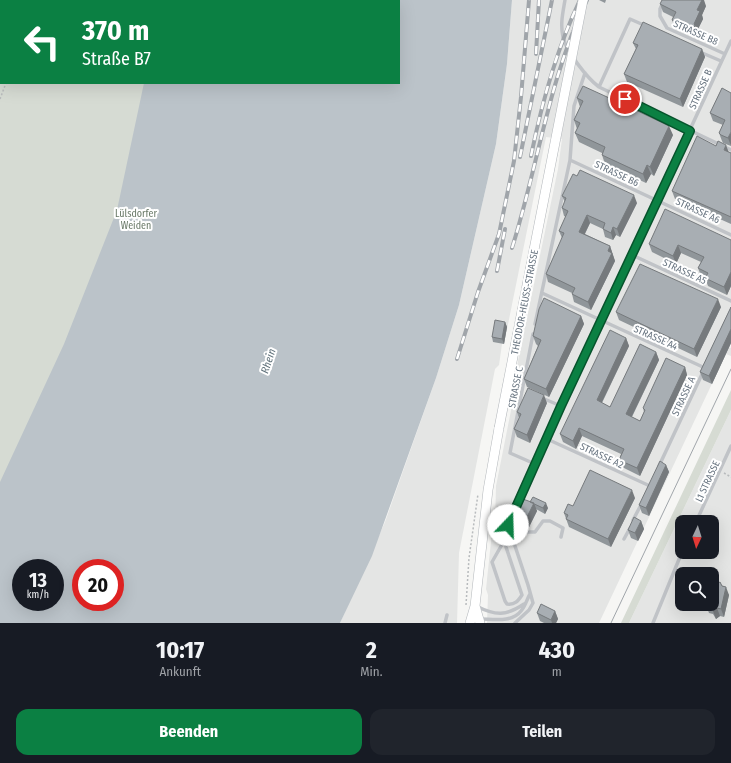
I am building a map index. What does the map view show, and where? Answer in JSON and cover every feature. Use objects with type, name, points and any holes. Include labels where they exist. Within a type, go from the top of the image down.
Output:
[{"type":"main road","name":"THEODOR-HEUSS-STRASSE","points":[[475,621],[475,606],[488,490],[583,0]]},
{"type":"lane","points":[[564,0],[561,29],[563,39],[585,73],[599,87],[731,150]]},
{"type":"lane","name":"STRASSE B8","points":[[664,0],[660,9],[660,16],[667,28],[725,52],[731,53]]},
{"type":"lane","points":[[599,87],[630,19],[651,29]]},
{"type":"lane","name":"STRASSE B","points":[[511,534],[508,525],[512,514],[731,41]]},
{"type":"lane","points":[[693,48],[721,62]]},
{"type":"lane","name":"STRASSE C","points":[[535,464],[510,452],[570,160],[574,106],[585,73]]},
{"type":"lane","name":"STRASSE B6","points":[[570,160],[658,201]]},
{"type":"lane","name":"STRASSE A6","points":[[658,201],[731,235]]},
{"type":"lane","name":"STRASSE A5","points":[[632,255],[731,301]]},
{"type":"lane","name":"STRASSE A4","points":[[542,293],[705,368]]},
{"type":"lane","name":"STRASSE A","points":[[656,472],[709,361]]},
{"type":"lane","points":[[522,388],[529,391]]},
{"type":"lane","points":[[535,394],[561,406]]},
{"type":"lane","name":"STRASSE A2","points":[[547,438],[650,486]]},
{"type":"lane","name":"L1 STRASSE","points":[[699,515],[731,446]]},
{"type":"lane","points":[[647,493],[653,479]]},
{"type":"lane","points":[[624,539],[644,499]]},
{"type":"lane","points":[[504,541],[522,595],[518,601],[512,604],[508,604],[505,601],[492,562],[504,541],[511,534],[517,532],[535,532],[543,522],[550,521],[563,528],[561,537]]},
{"type":"lane","points":[[511,534],[532,603],[529,610],[515,623]]},
{"type":"lane","points":[[653,623],[679,559]]},
{"type":"lane","points":[[475,621],[503,620],[514,616],[521,612],[530,594]]},
{"type":"lane","points":[[475,606],[493,613],[502,614],[513,611],[525,603]]},
{"type":"lane","points":[[445,623],[447,615]]},
{"type":"path","points":[[0,99],[6,84]]},
{"type":"path","points":[[720,472],[731,477]]},
{"type":"shaded area","points":[[512,0],[731,0],[731,342],[729,347],[731,348],[731,356],[726,354],[599,623],[487,623],[488,595],[486,589],[492,532],[495,526],[496,486],[519,370],[517,366],[558,169],[562,139],[546,137],[504,344],[502,344],[499,365],[495,369],[459,553],[457,623],[340,623],[385,522],[436,378],[459,305],[496,144],[507,64]]},
{"type":"shaded area","points":[[731,410],[731,623],[629,623],[675,527],[675,559],[719,559],[719,515],[681,515]]},
{"type":"green space","name":"Lülsdorfer Weiden","points":[[0,84],[311,84],[119,559],[72,559],[72,604],[64,606],[64,559],[12,559],[12,611],[46,611],[0,623]]},
{"type":"green space","points":[[731,390],[731,410],[681,515],[675,515],[675,527],[629,623],[621,623]]},
{"type":"water","name":"Rhein","points":[[400,0],[512,0],[507,64],[496,144],[459,305],[436,378],[372,556],[340,623],[0,623],[0,482],[64,344],[117,210],[144,84],[400,84]]},
{"type":"building","points":[[662,0],[702,0],[697,10],[700,11],[693,30],[672,20],[676,12],[660,4]]},
{"type":"building","points":[[643,22],[702,49],[680,99],[624,74],[638,45],[633,43]]},
{"type":"building","points":[[583,86],[618,102],[620,99],[626,103],[625,105],[669,126],[650,167],[647,165],[643,174],[602,155],[605,147],[575,133],[580,123],[574,120],[583,101],[577,98]]},
{"type":"building","points":[[722,88],[731,93],[731,132],[728,138],[719,133],[725,120],[710,113]]},
{"type":"building","points":[[697,136],[716,146],[718,141],[726,145],[724,150],[731,153],[731,217],[672,191]]},
{"type":"building","points":[[580,170],[634,195],[617,229],[613,227],[611,233],[603,229],[605,223],[587,215],[579,232],[610,246],[608,251],[612,253],[588,302],[572,294],[575,288],[546,274],[564,233],[559,231],[568,211],[562,208],[566,198],[562,196],[573,174],[577,176]]},
{"type":"building","points":[[665,209],[731,240],[731,272],[724,287],[705,278],[708,273],[698,268],[704,257],[678,245],[673,256],[649,244]]},
{"type":"building","points":[[640,264],[718,299],[694,349],[616,312]]},
{"type":"building","points":[[544,298],[581,316],[546,389],[524,379],[541,340],[533,336],[539,309]]},
{"type":"building","points":[[731,307],[731,329],[709,376],[700,372]]},
{"type":"building","points":[[495,320],[505,322],[502,339],[492,337]]},
{"type":"building","points":[[610,330],[626,338],[597,400],[610,407],[640,344],[656,352],[626,414],[640,421],[645,410],[643,408],[666,358],[685,367],[637,468],[619,460],[624,449],[579,428],[573,441],[560,434]]},
{"type":"building","points":[[528,388],[544,395],[527,435],[514,429],[521,414],[517,412]]},
{"type":"building","points":[[660,461],[666,465],[646,508],[639,505]]},
{"type":"building","points":[[590,470],[632,490],[608,539],[566,519],[568,515],[564,513],[568,504],[573,506]]},
{"type":"building","points":[[533,497],[546,503],[543,508],[530,502]]},
{"type":"building","points":[[520,498],[534,503],[526,519],[511,513],[514,504],[518,503]]},
{"type":"building","points":[[634,517],[641,521],[635,533],[628,530]]},
{"type":"building","points":[[719,583],[722,586],[726,587],[721,609],[719,608]]},
{"type":"building","points":[[541,604],[555,611],[551,620],[537,613]]},
{"type":"tram line","points":[[611,623],[731,369]]},
{"type":"railway","points":[[457,359],[478,292],[499,234],[514,161],[529,0]]},
{"type":"railway","points":[[536,54],[539,0]]},
{"type":"railway","points":[[520,157],[552,0]]},
{"type":"railway","points":[[531,156],[551,76],[571,19],[580,0]]},
{"type":"railway","points":[[512,248],[553,91],[574,29],[587,0]]},
{"type":"railway","points":[[497,271],[505,229]]},
{"type":"route","points":[[508,525],[561,406],[690,131],[625,99]]}]
